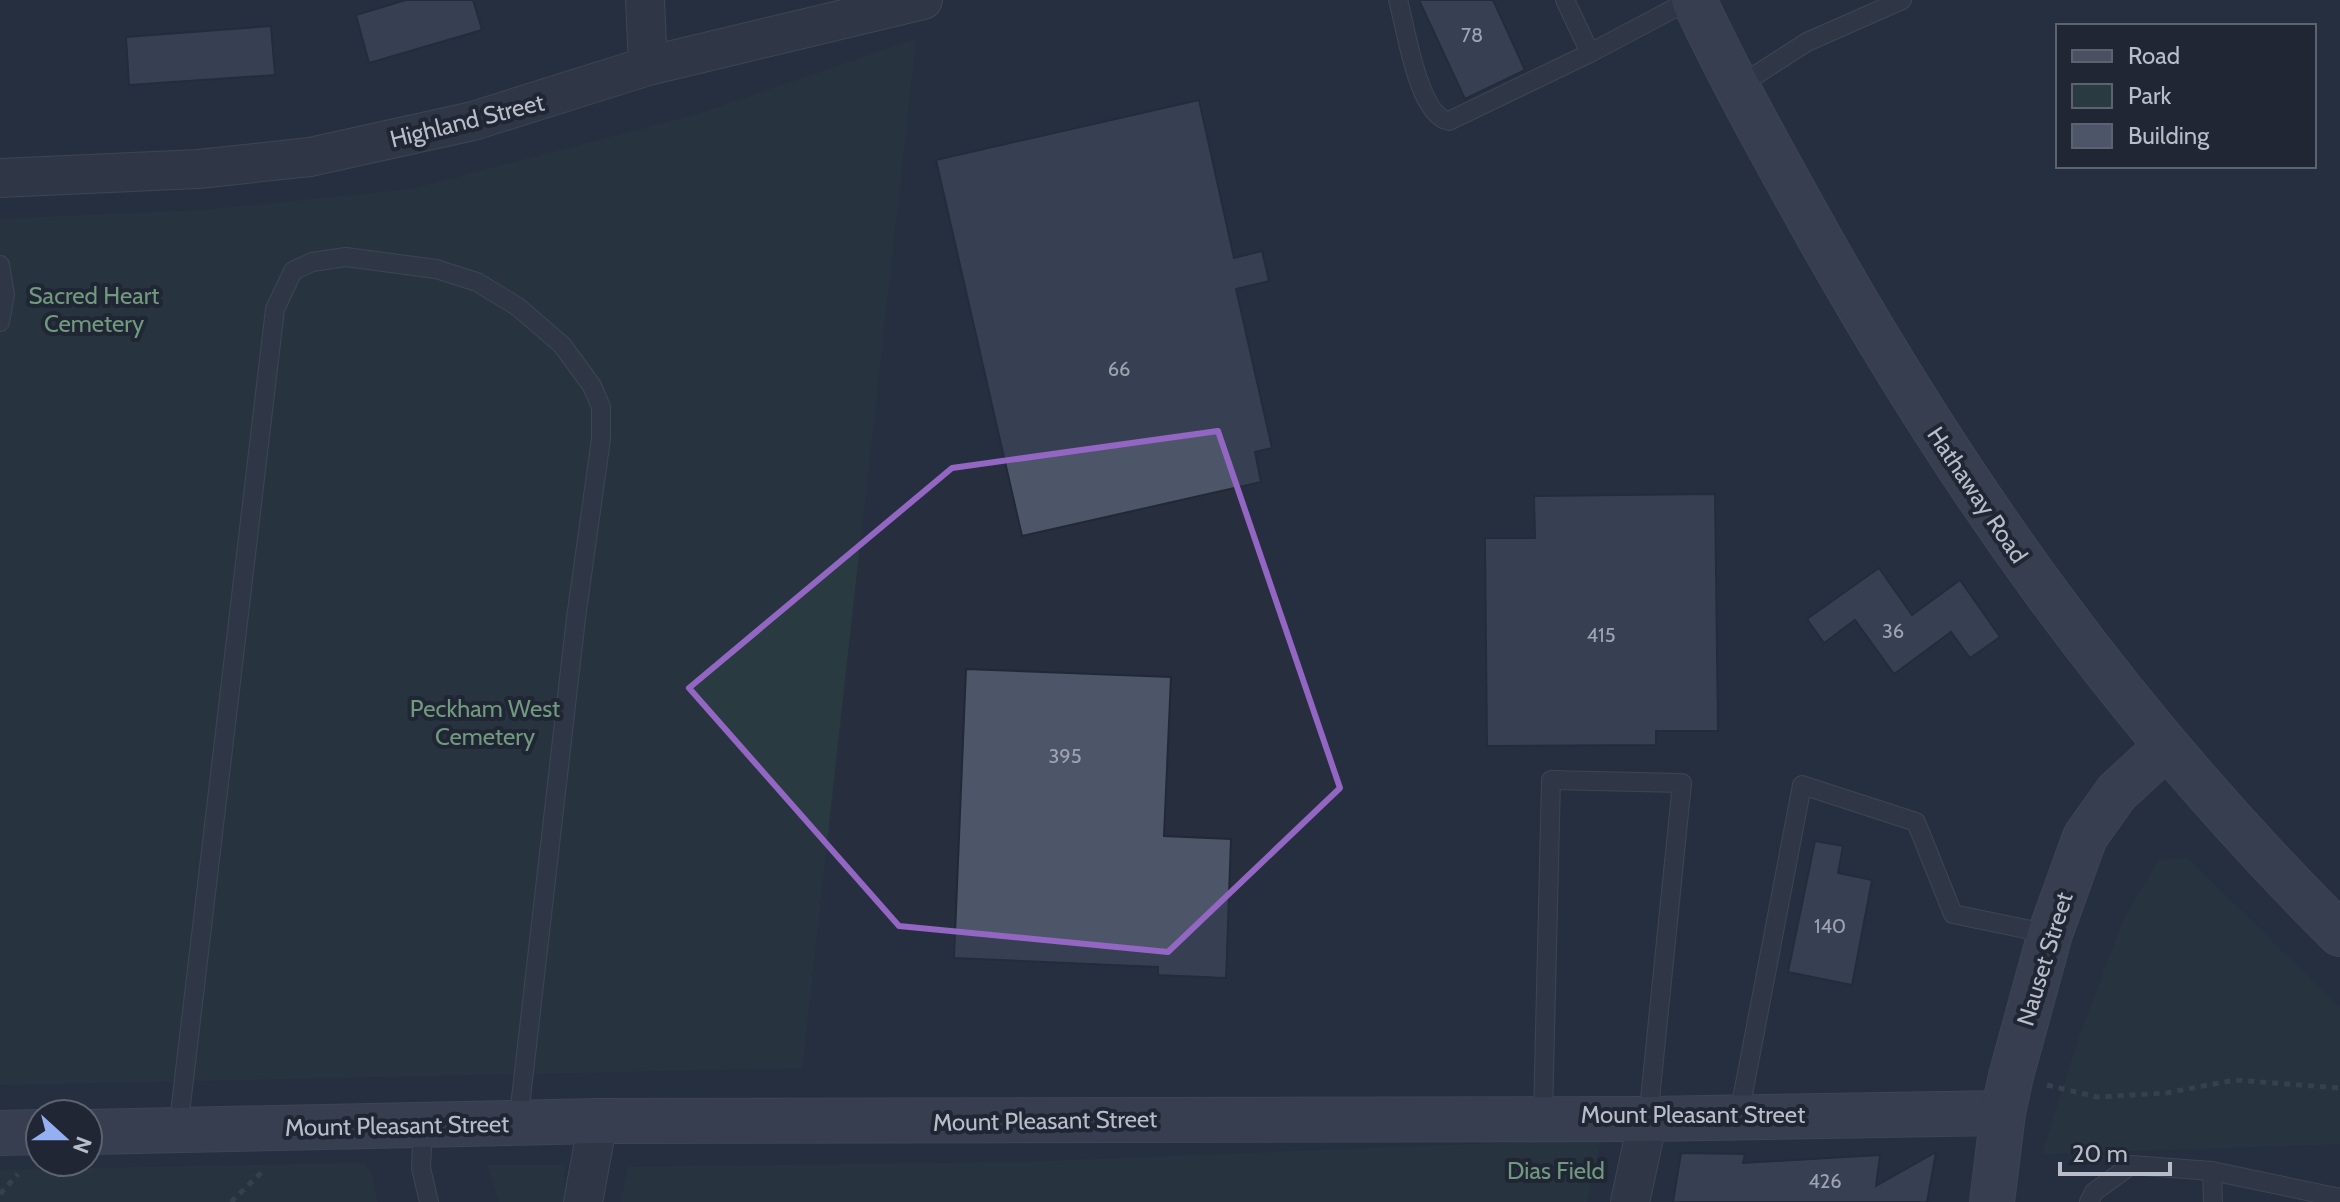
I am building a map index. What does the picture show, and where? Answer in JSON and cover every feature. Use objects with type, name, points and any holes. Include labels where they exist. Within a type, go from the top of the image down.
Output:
[{"type":"main road","name":"Hathaway Road","points":[[1692,0],[1851,295],[1929,425],[2041,590],[2165,748],[2340,934]]},
{"type":"main road","name":"Nauset Street","points":[[1992,1202],[2007,1094],[2050,934],[2085,837],[2117,792],[2165,748]]},
{"type":"main road","name":"Mount Pleasant Street","points":[[104,1132],[598,1121],[769,1123],[1543,1116],[1648,1119],[2007,1094]]},
{"type":"main road","points":[[0,1133],[24,1132]]},
{"type":"street","points":[[645,0],[648,66]]},
{"type":"street","name":"Highland Street","points":[[0,178],[198,169],[310,157],[473,121],[648,66],[923,0]]},
{"type":"street","points":[[1630,1202],[1648,1119]]},
{"type":"street","points":[[583,1202],[598,1121]]},
{"type":"lane","points":[[1398,0],[1426,104],[1443,121],[1449,121],[1590,53],[1692,0]]},
{"type":"lane","points":[[1565,0],[1590,53]]},
{"type":"lane","points":[[1737,87],[1807,42],[1902,0]]},
{"type":"lane","points":[[178,1130],[275,309],[293,271],[312,262],[346,257],[436,269],[477,282],[518,307],[562,345],[592,386],[601,407],[601,439],[578,603],[518,1124]]},
{"type":"lane","points":[[0,265],[5,295],[0,322]]},
{"type":"lane","points":[[1543,1116],[1551,780],[1682,783],[1648,1119]]},
{"type":"lane","points":[[1739,1115],[1802,785],[1916,822],[1953,914],[2050,934]]},
{"type":"lane","points":[[423,1126],[421,1168],[429,1202]]},
{"type":"lane","points":[[2089,1202],[2094,1192],[2131,1165],[2212,1171],[2340,1198]]},
{"type":"lane","points":[[2212,1171],[2213,1202]]},
{"type":"path","points":[[2007,1094],[2097,1097],[2166,1093],[2235,1080],[2340,1088]]},
{"type":"highlighted area","points":[[1218,431],[1340,788],[1168,952],[899,926],[689,688],[952,468]]},
{"type":"green space","name":"Peckham West Cemetery","points":[[916,39],[802,1068],[0,1085],[0,219],[203,210],[412,189],[695,115]]},
{"type":"green space","points":[[2187,858],[2340,1008],[2340,1144],[2042,1154],[2080,1035],[2124,919],[2159,860]]},
{"type":"green space","name":"Dias Field","points":[[1601,1139],[1587,1202],[621,1202],[628,1167],[1025,1162]]},
{"type":"green space","points":[[363,1163],[372,1174],[377,1202],[0,1202],[0,1170],[24,1170],[24,1178],[104,1178],[104,1168]]},
{"type":"green space","points":[[488,1165],[565,1165],[563,1202],[499,1202]]},
{"type":"building","points":[[406,0],[473,0],[482,30],[369,63],[356,15]]},
{"type":"building","points":[[1419,0],[1493,0],[1525,70],[1465,99]]},
{"type":"building","points":[[271,26],[275,75],[129,85],[126,37]]},
{"type":"building","points":[[1199,100],[1234,258],[1262,251],[1269,281],[1236,289],[1272,448],[1255,452],[1261,482],[1022,536],[936,160]]},
{"type":"building","points":[[1715,494],[1718,731],[1656,731],[1656,745],[1487,746],[1485,538],[1535,538],[1534,496]]},
{"type":"building","points":[[1879,568],[1912,615],[1960,580],[2000,637],[1970,658],[1951,632],[1894,674],[1855,620],[1824,643],[1807,619]]},
{"type":"building","points":[[966,669],[1171,677],[1164,836],[1231,839],[1226,978],[1158,975],[1158,967],[954,958]]},
{"type":"building","points":[[1815,841],[1843,846],[1838,873],[1872,880],[1852,985],[1788,972]]},
{"type":"building","points":[[1936,1152],[1927,1202],[1673,1202],[1681,1153],[1745,1154],[1743,1163],[1880,1155],[1876,1186]]},
{"type":"park label","name":"Sacred Heart Cemetery","points":[[94,310]]}]
